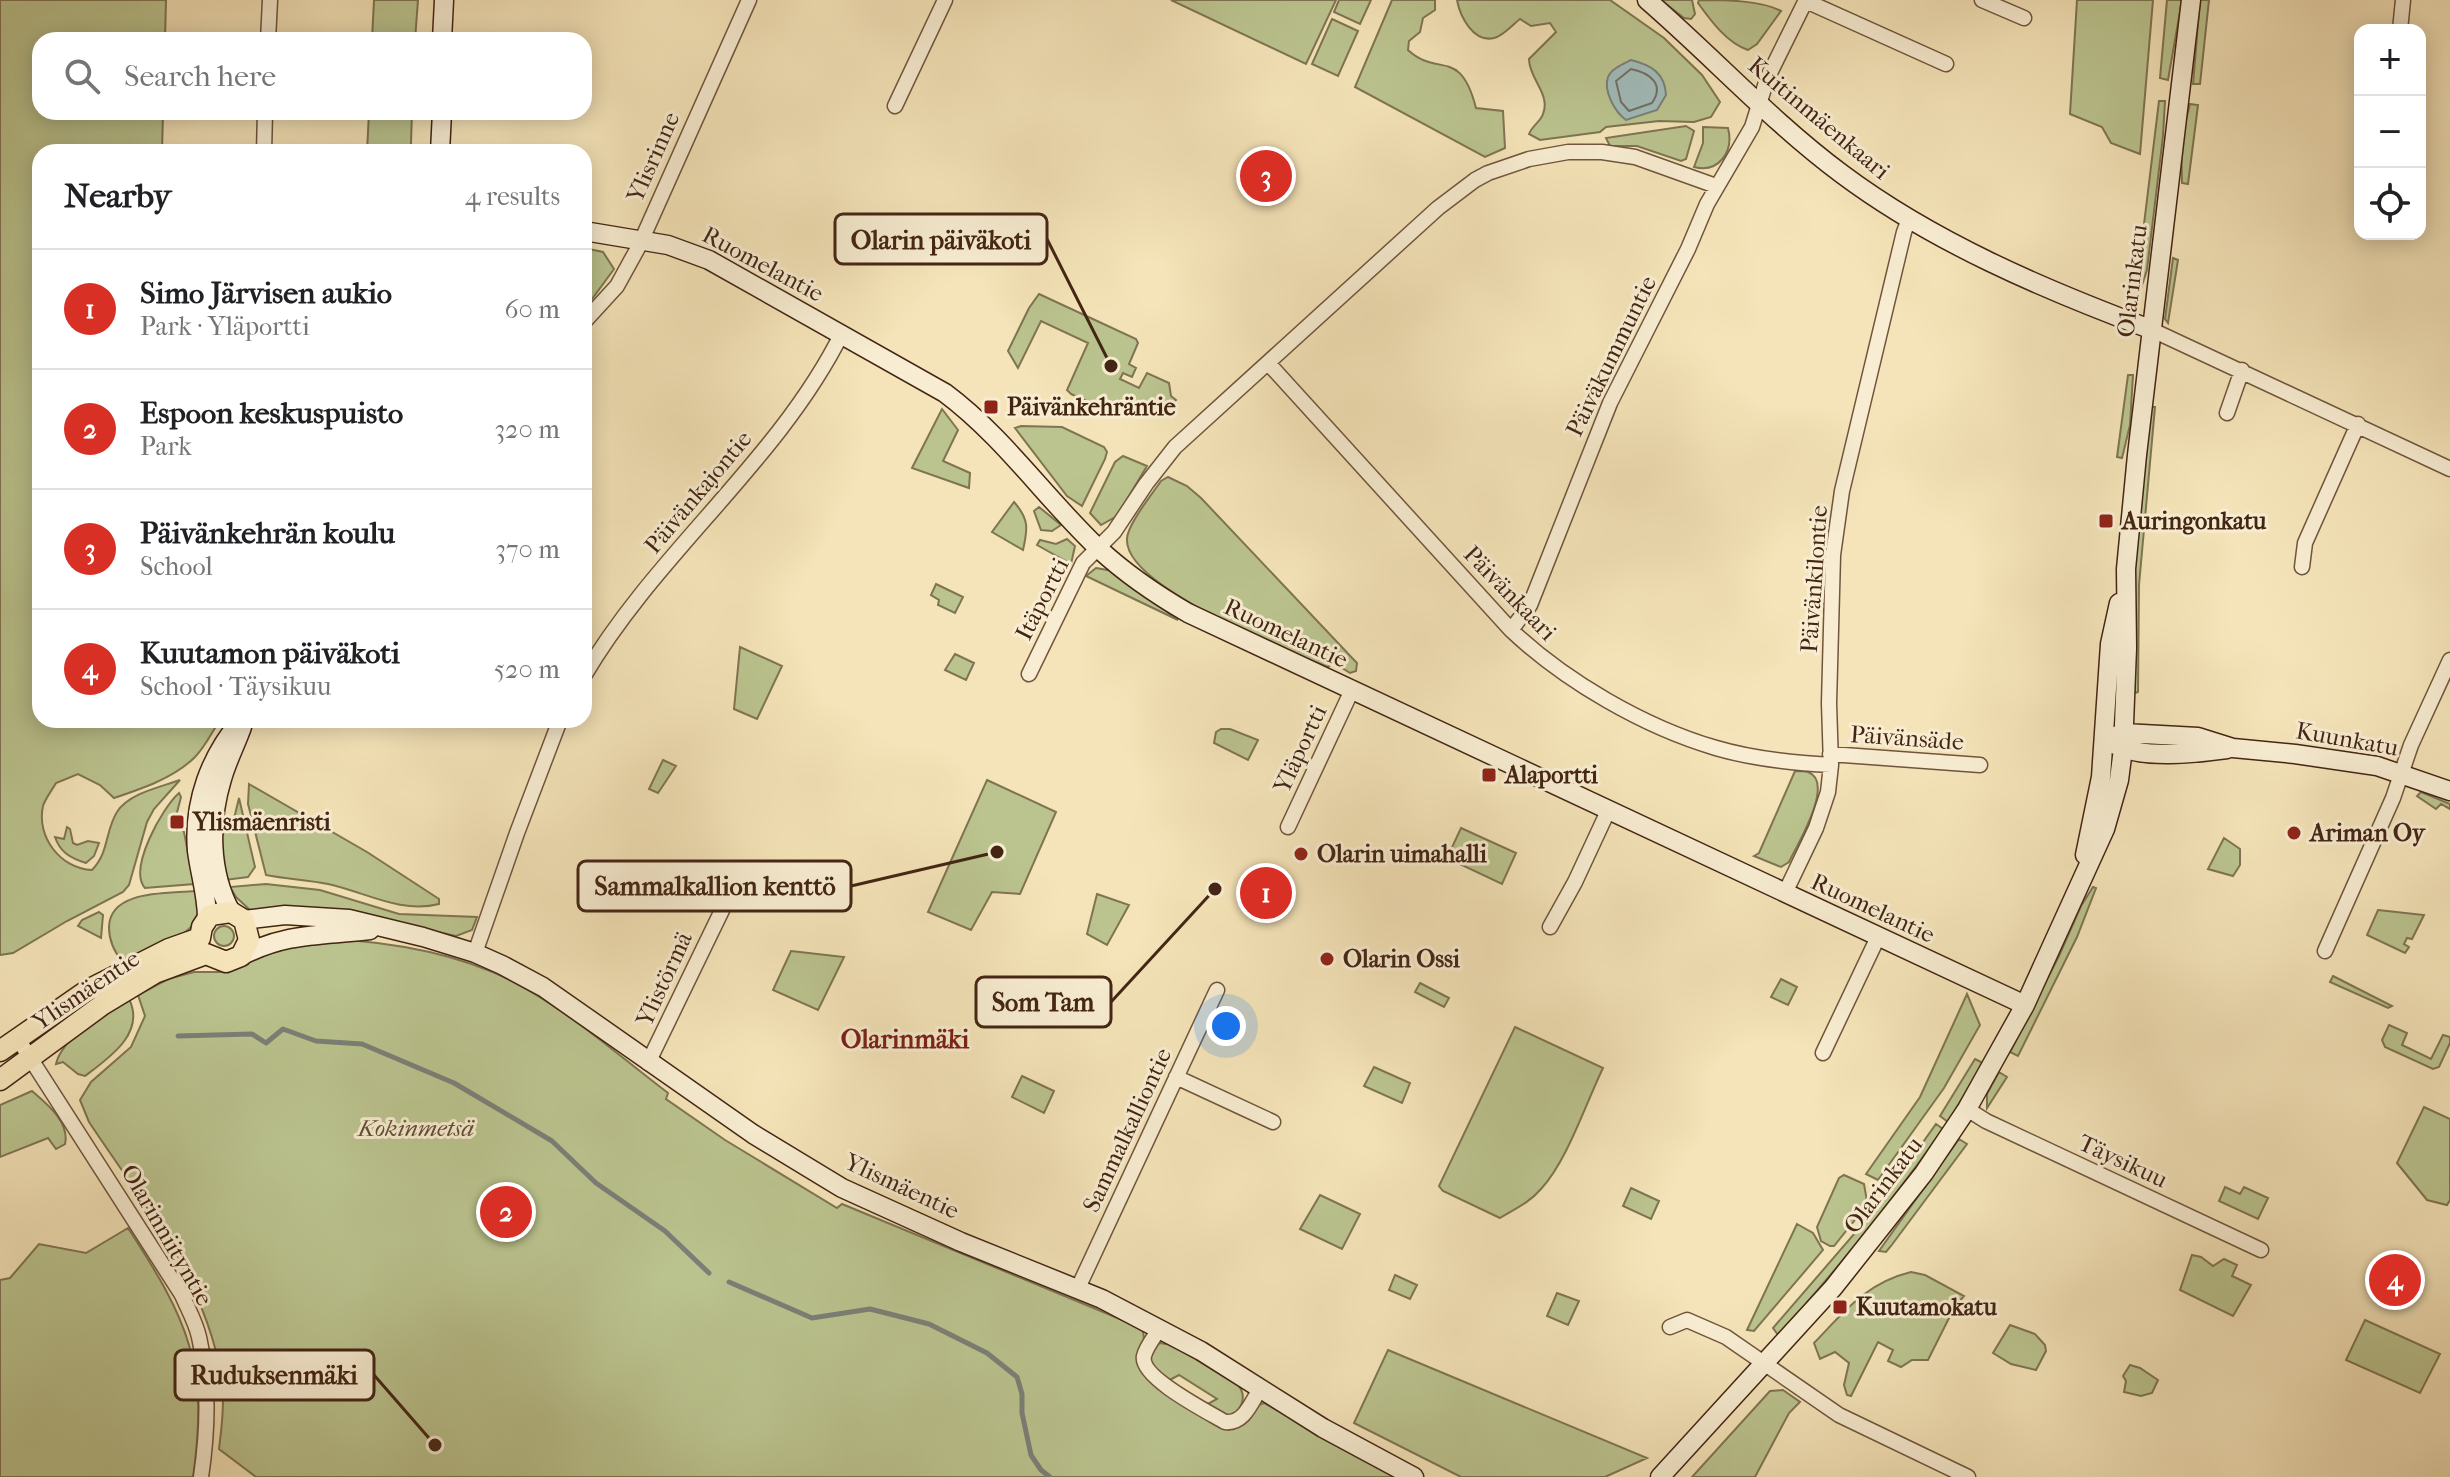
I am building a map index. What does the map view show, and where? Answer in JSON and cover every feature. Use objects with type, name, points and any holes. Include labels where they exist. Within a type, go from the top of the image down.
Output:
[{"type":"main road","points":[[442,32],[444,0]]},
{"type":"main road","name":"Kuitinmäenkaari","points":[[1647,0],[1760,104],[1840,172],[1909,219],[2104,312],[2150,329]]},
{"type":"main road","name":"Olarinkatu","points":[[1660,1477],[1765,1364],[1877,1235],[1924,1173],[1967,1109],[2025,1005],[2112,809],[2124,741],[2126,569],[2150,329],[2191,0]]},
{"type":"main road","points":[[440,144],[442,120]]},
{"type":"main road","name":"Ruomelantie","points":[[592,232],[642,239],[709,260],[945,393],[1001,442],[1099,548],[1151,590],[1188,613],[2025,1005]]},
{"type":"main road","name":"Olarinkatu","points":[[2082,877],[2101,777],[2110,644],[2126,569]]},
{"type":"main road","points":[[236,728],[221,746],[206,775],[197,847],[207,901],[204,937],[226,962],[241,956],[249,940],[217,876],[213,815],[222,776],[240,728]]},
{"type":"main road","name":"Kuunkatu","points":[[2105,739],[2124,741],[2198,737],[2233,748],[2342,760],[2402,772],[2450,791]]},
{"type":"main road","points":[[204,937],[214,913],[238,916]]},
{"type":"main road","name":"Ylismäentie","points":[[238,916],[349,919],[475,953],[543,987],[753,1134],[842,1188],[961,1242],[1078,1288],[1160,1328],[1323,1428],[1414,1477]]},
{"type":"main road","name":"Ylismäentie","points":[[241,956],[285,938],[379,929]]},
{"type":"main road","name":"Ylismäentie","points":[[0,1051],[88,990],[169,949],[204,937]]},
{"type":"main road","name":"Ylismäentie","points":[[0,1080],[102,1005],[155,973],[204,937]]},
{"type":"street","points":[[268,32],[270,0]]},
{"type":"street","name":"Ylisrinne","points":[[592,317],[617,286],[642,239],[749,0]]},
{"type":"street","points":[[895,106],[945,0]]},
{"type":"street","points":[[1806,0],[1946,64]]},
{"type":"street","name":"Päiväkummuntie","points":[[1511,630],[1530,605],[1610,403],[1688,249],[1716,186],[1752,127],[1767,79],[1806,0]]},
{"type":"street","points":[[1982,0],[2024,18]]},
{"type":"street","points":[[2401,24],[2403,0]]},
{"type":"street","points":[[264,144],[265,120]]},
{"type":"street","points":[[1099,548],[1123,521],[1146,484],[1175,447],[1438,208],[1475,180],[1542,157],[1568,152],[1602,152],[1635,157],[1716,186]]},
{"type":"street","name":"Päivänkilontie","points":[[1785,893],[1823,810],[1831,760],[1829,703],[1833,555],[1842,491],[1909,219]]},
{"type":"street","points":[[2150,329],[2450,469]]},
{"type":"street","name":"Päivänkajontie","points":[[592,664],[631,607],[812,389],[842,333]]},
{"type":"street","name":"Päivänkaari","points":[[1268,363],[1511,630],[1547,662],[1592,693],[1716,748],[1778,760],[1831,760]]},
{"type":"street","points":[[2227,413],[2242,370]]},
{"type":"street","points":[[2302,567],[2305,543],[2358,424]]},
{"type":"street","name":"Itäportti","points":[[1029,674],[1076,574],[1099,548]]},
{"type":"street","points":[[2325,951],[2450,660]]},
{"type":"street","name":"Yläportti","points":[[1288,827],[1352,690]]},
{"type":"street","points":[[475,953],[557,728]]},
{"type":"street","name":"Päivänsäde","points":[[1831,760],[1980,765]]},
{"type":"street","points":[[1550,927],[1608,811]]},
{"type":"street","name":"Ylistörmä","points":[[648,1063],[741,871]]},
{"type":"street","points":[[1823,1053],[1878,937]]},
{"type":"street","name":"Sammalkalliontie","points":[[1078,1288],[1217,990]]},
{"type":"street","name":"Olarinniityntie","points":[[18,1039],[157,1254],[188,1309],[199,1336],[207,1397],[207,1432],[201,1477]]},
{"type":"street","points":[[1176,1077],[1273,1122]]},
{"type":"street","name":"Täysikuu","points":[[1967,1109],[1986,1121],[2261,1250]]},
{"type":"street","points":[[1670,1327],[1687,1320],[1726,1337],[1839,1415],[1968,1477]]},
{"type":"street","points":[[1160,1328],[1144,1354],[1143,1360],[1149,1373],[1225,1422],[1233,1423],[1240,1419],[1260,1389]]},
{"type":"green space","points":[[0,0],[166,0],[165,32],[32,32],[32,120],[163,120],[162,144],[32,144],[32,728],[215,728],[187,764],[146,787],[114,798],[100,785],[78,774],[56,783],[43,806],[43,829],[47,840],[70,864],[92,870],[122,805],[146,792],[180,780],[154,809],[147,822],[129,885],[123,892],[13,953],[0,955]]},
{"type":"green space","points":[[374,0],[418,0],[416,32],[372,32]]},
{"type":"green space","points":[[1171,0],[1336,0],[1306,64]]},
{"type":"green space","points":[[1339,0],[1371,0],[1360,24],[1334,12]]},
{"type":"green space","points":[[1392,0],[1435,0],[1435,10],[1423,18],[1420,32],[1409,41],[1408,50],[1419,58],[1455,70],[1470,89],[1476,108],[1503,111],[1505,148],[1485,157],[1355,87]]},
{"type":"green space","points":[[1457,0],[1610,0],[1664,38],[1702,75],[1720,102],[1711,117],[1694,122],[1659,121],[1606,127],[1600,132],[1540,140],[1529,134],[1542,117],[1545,107],[1529,59],[1556,32],[1550,23],[1531,26],[1520,19],[1497,37],[1480,36],[1464,20]]},
{"type":"green space","points":[[1661,0],[1692,0],[1695,14],[1691,19],[1684,18]]},
{"type":"green space","points":[[1699,0],[1753,3],[1781,11],[1757,44],[1748,50],[1720,31],[1698,3]]},
{"type":"green space","points":[[2077,0],[2153,0],[2140,154],[2111,143],[2102,127],[2070,114]]},
{"type":"green space","points":[[2167,0],[2182,0],[2168,80],[2160,78]]},
{"type":"green space","points":[[2200,0],[2209,0],[2200,84],[2193,84]]},
{"type":"green space","points":[[1332,19],[1358,31],[1338,76],[1312,64]]},
{"type":"green space","points":[[2159,101],[2165,101],[2163,136],[2147,270],[2140,291],[2136,290]]},
{"type":"green space","points":[[2190,104],[2198,105],[2188,184],[2182,183],[2181,140]]},
{"type":"green space","points":[[369,120],[412,120],[411,144],[367,144]]},
{"type":"green space","points":[[1686,126],[1694,131],[1686,159],[1681,161],[1637,146],[1610,146],[1606,138]]},
{"type":"green space","points":[[1703,127],[1728,128],[1729,145],[1723,159],[1717,164],[1694,167],[1703,143]]},
{"type":"green space","points":[[592,250],[603,252],[614,269],[592,299]]},
{"type":"green space","points":[[2173,258],[2178,260],[2168,323],[2165,319]]},
{"type":"green space","points":[[1039,294],[1136,339],[1138,343],[1129,364],[1136,368],[1132,377],[1123,373],[1120,379],[1139,388],[1147,373],[1169,383],[1171,396],[1176,400],[1151,413],[1137,414],[1110,410],[1071,394],[1067,390],[1088,343],[1041,321],[1018,368],[1008,351]]},
{"type":"green space","points":[[2128,375],[2133,375],[2130,425],[2122,458],[2117,457]]},
{"type":"green space","points":[[2150,407],[2155,407],[2139,585],[2138,692],[2135,693],[2133,586]]},
{"type":"green space","points":[[942,409],[958,430],[943,461],[970,473],[969,488],[912,468]]},
{"type":"green space","points":[[1062,427],[1104,447],[1107,452],[1105,459],[1082,506],[1067,496],[1015,428]]},
{"type":"green space","points":[[1123,456],[1147,466],[1117,516],[1101,525],[1090,513],[1115,462]]},
{"type":"green space","points":[[1168,477],[1187,486],[1201,498],[1357,663],[1356,671],[1350,673],[1334,663],[1328,667],[1246,632],[1211,615],[1152,577],[1133,557],[1127,539],[1141,509],[1161,481]]},
{"type":"green space","points":[[1014,502],[1026,524],[1023,550],[992,532]]},
{"type":"green space","points":[[1039,507],[1061,525],[1052,531],[1041,530],[1034,511]]},
{"type":"green space","points":[[1067,539],[1075,546],[1071,564],[1037,545],[1040,540],[1056,544]]},
{"type":"green space","points":[[1096,568],[1113,571],[1178,620],[1086,576]]},
{"type":"green space","points":[[936,584],[963,597],[955,613],[938,605],[939,600],[931,595]]},
{"type":"green space","points":[[740,647],[782,666],[757,719],[734,709]]},
{"type":"green space","points":[[955,654],[974,663],[966,680],[945,670]]},
{"type":"green space","points":[[1230,729],[1258,740],[1248,760],[1214,743],[1216,732]]},
{"type":"green space","points":[[663,760],[676,766],[658,793],[649,789]]},
{"type":"green space","points":[[1795,771],[1808,772],[1816,778],[1818,788],[1805,830],[1789,862],[1781,867],[1754,856],[1759,853]]},
{"type":"green space","points":[[987,780],[1056,812],[1020,894],[992,892],[971,930],[928,912]]},
{"type":"green space","points":[[249,784],[367,852],[439,899],[439,904],[397,904],[328,884],[266,875],[248,804]]},
{"type":"green space","points":[[2421,792],[2450,804],[2450,809],[2441,804],[2436,809],[2417,796]]},
{"type":"green space","points":[[179,793],[181,797],[174,824],[184,832],[194,884],[145,888],[141,867],[149,839]]},
{"type":"green space","points":[[239,798],[255,867],[248,877],[225,880],[220,844],[225,826],[232,827]]},
{"type":"green space","points":[[67,827],[73,843],[77,845],[88,841],[99,843],[94,856],[86,863],[66,854],[57,842],[55,837],[64,839]]},
{"type":"green space","points":[[1461,828],[1516,853],[1502,884],[1447,858]]},
{"type":"green space","points":[[2224,838],[2240,849],[2240,865],[2233,876],[2208,869]]},
{"type":"green space","points":[[1257,876],[1285,890],[1277,908],[1246,896]]},
{"type":"green space","points":[[266,884],[320,890],[399,914],[477,917],[472,930],[456,936],[347,912],[250,910],[230,887]]},
{"type":"green space","points":[[2093,887],[2096,888],[2077,937],[2018,1056],[2010,1052]]},
{"type":"green space","points":[[195,891],[199,910],[190,928],[169,942],[123,962],[109,932],[112,915],[119,906],[143,896]]},
{"type":"green space","points":[[1097,894],[1129,905],[1107,945],[1087,934]]},
{"type":"green space","points":[[2378,910],[2424,915],[2412,939],[2407,938],[2404,944],[2409,947],[2405,953],[2367,935]]},
{"type":"green space","points":[[99,912],[103,915],[101,938],[78,926],[82,920]]},
{"type":"green space","points":[[220,926],[228,926],[234,936],[228,946],[220,946],[214,940],[214,932]]},
{"type":"green space","name":"Kokinmetsä","points":[[330,939],[378,943],[448,956],[514,982],[593,1034],[668,1093],[666,1099],[725,1140],[837,1208],[842,1204],[1132,1324],[1143,1331],[1139,1357],[1148,1379],[1228,1430],[1264,1403],[1397,1477],[256,1477],[219,1449],[223,1403],[221,1375],[201,1306],[168,1242],[89,1122],[80,1100],[91,1082],[131,1047],[145,1016],[138,995],[168,979],[194,972],[234,969],[258,954]]},
{"type":"green space","points":[[791,951],[844,957],[818,1010],[773,990]]},
{"type":"green space","points":[[2333,976],[2392,1006],[2388,1008],[2330,982]]},
{"type":"green space","points":[[1781,979],[1797,987],[1788,1005],[1771,997]]},
{"type":"green space","points":[[1420,983],[1449,998],[1444,1007],[1415,992]]},
{"type":"green space","points":[[1967,994],[1980,1025],[1944,1088],[1878,1180],[1866,1174],[1920,1097]]},
{"type":"green space","points":[[129,999],[133,1023],[129,1034],[114,1053],[85,1076],[63,1062],[56,1064],[76,1035]]},
{"type":"green space","points":[[2389,1025],[2407,1033],[2402,1045],[2431,1059],[2443,1035],[2450,1037],[2439,1067],[2433,1069],[2385,1047],[2382,1040]]},
{"type":"green space","points":[[1515,1027],[1603,1068],[1568,1148],[1550,1177],[1532,1198],[1500,1218],[1443,1191],[1439,1186]]},
{"type":"green space","points":[[1975,1059],[1983,1063],[1948,1122],[1940,1116]]},
{"type":"green space","points":[[1374,1067],[1410,1083],[1402,1103],[1364,1086]]},
{"type":"green space","points":[[1999,1072],[2007,1077],[1987,1108],[1987,1094]]},
{"type":"green space","points":[[1022,1076],[1054,1091],[1044,1113],[1012,1097]]},
{"type":"green space","points":[[32,1091],[61,1121],[65,1144],[56,1149],[48,1138],[0,1157],[0,1105]]},
{"type":"green space","points":[[2424,1107],[2450,1119],[2450,1200],[2447,1205],[2427,1200],[2397,1163]]},
{"type":"green space","points":[[1936,1124],[1943,1129],[1904,1182],[1843,1260],[1778,1335],[1773,1328],[1874,1211]]},
{"type":"green space","points":[[1959,1139],[1967,1144],[1891,1246],[1886,1252],[1879,1251]]},
{"type":"green space","points":[[1844,1175],[1864,1184],[1867,1201],[1834,1246],[1830,1246],[1821,1241],[1817,1227],[1839,1178]]},
{"type":"green space","points":[[2225,1187],[2240,1194],[2244,1187],[2268,1198],[2258,1219],[2219,1201]]},
{"type":"green space","points":[[1631,1188],[1659,1201],[1651,1219],[1623,1206]]},
{"type":"green space","points":[[1320,1195],[1360,1214],[1342,1249],[1300,1229]]},
{"type":"green space","points":[[1797,1224],[1813,1233],[1823,1250],[1754,1331],[1747,1330]]},
{"type":"green space","points":[[128,1228],[166,1290],[189,1345],[198,1404],[193,1477],[0,1477],[0,1280],[10,1278],[39,1244],[86,1253]]},
{"type":"green space","points":[[2192,1255],[2201,1257],[2213,1266],[2224,1259],[2237,1265],[2232,1276],[2251,1285],[2233,1316],[2180,1290]]},
{"type":"green space","points":[[1911,1272],[1925,1275],[1964,1296],[1954,1308],[1928,1360],[1912,1360],[1901,1367],[1888,1361],[1893,1350],[1878,1342],[1851,1396],[1847,1395],[1844,1385],[1849,1363],[1835,1352],[1820,1359],[1814,1343],[1846,1309],[1869,1291]]},
{"type":"green space","points":[[1395,1275],[1417,1285],[1410,1299],[1389,1290]]},
{"type":"green space","points":[[1557,1293],[1579,1301],[1568,1325],[1547,1316]]},
{"type":"green space","points":[[2365,1320],[2440,1354],[2420,1393],[2346,1360]]},
{"type":"green space","points":[[2010,1325],[2035,1334],[2045,1345],[2046,1351],[2036,1370],[2011,1364],[1993,1353]]},
{"type":"green space","points":[[1160,1343],[1172,1345],[1236,1383],[1243,1396],[1238,1410],[1230,1417],[1204,1406],[1217,1399],[1179,1375],[1166,1382],[1147,1363],[1154,1347]]},
{"type":"green space","points":[[1388,1350],[1647,1458],[1605,1477],[1461,1477],[1354,1423]]},
{"type":"green space","points":[[2130,1365],[2158,1380],[2152,1393],[2141,1396],[2124,1392],[2126,1381],[2123,1376]]},
{"type":"green space","points":[[1783,1390],[1800,1402],[1789,1413],[1755,1477],[1692,1477],[1770,1391]]},
{"type":"water","points":[[1631,60],[1656,71],[1663,81],[1666,95],[1657,110],[1626,120],[1611,101],[1607,83],[1612,72]]},
{"type":"waterway","points":[[178,1036],[252,1034],[266,1043],[283,1029],[316,1041],[362,1044],[454,1083],[552,1141],[596,1183],[665,1231],[709,1273]]},
{"type":"waterway","points":[[729,1282],[812,1318],[870,1309],[929,1324],[987,1353],[1017,1377],[1031,1455],[1050,1477]]},
{"type":"place","name":"Päivänkehrän koulu","points":[[1266,176]]},
{"type":"place","name":"Olarin päiväkoti","points":[[1111,366]]},
{"type":"place","name":"Päivänkehräntie","points":[[991,407]]},
{"type":"place","name":"Auringonkatu","points":[[2106,521]]},
{"type":"place","name":"Alaportti","points":[[1489,775]]},
{"type":"place","name":"Ylismäenristi","points":[[177,822]]},
{"type":"place","name":"Ariman Oy","points":[[2294,833]]},
{"type":"place","name":"Sammalkallion kenttö","points":[[997,852]]},
{"type":"place","name":"Olarin uimahalli","points":[[1301,854]]},
{"type":"place","name":"Som Tam","points":[[1215,889]]},
{"type":"place","name":"Simo Järvisen aukio","points":[[1266,893]]},
{"type":"place","name":"Olarin Ossi","points":[[1327,959]]},
{"type":"place","name":"Espoon keskuspuisto","points":[[506,1212]]},
{"type":"place","name":"Kuutamon päiväkoti","points":[[2395,1280]]},
{"type":"place","name":"Kuutamokatu","points":[[1840,1307]]},
{"type":"place","name":"Ruduksenmäki","points":[[435,1445]]},
{"type":"district","name":"Olarinmäki","points":[[905,1039]]}]
